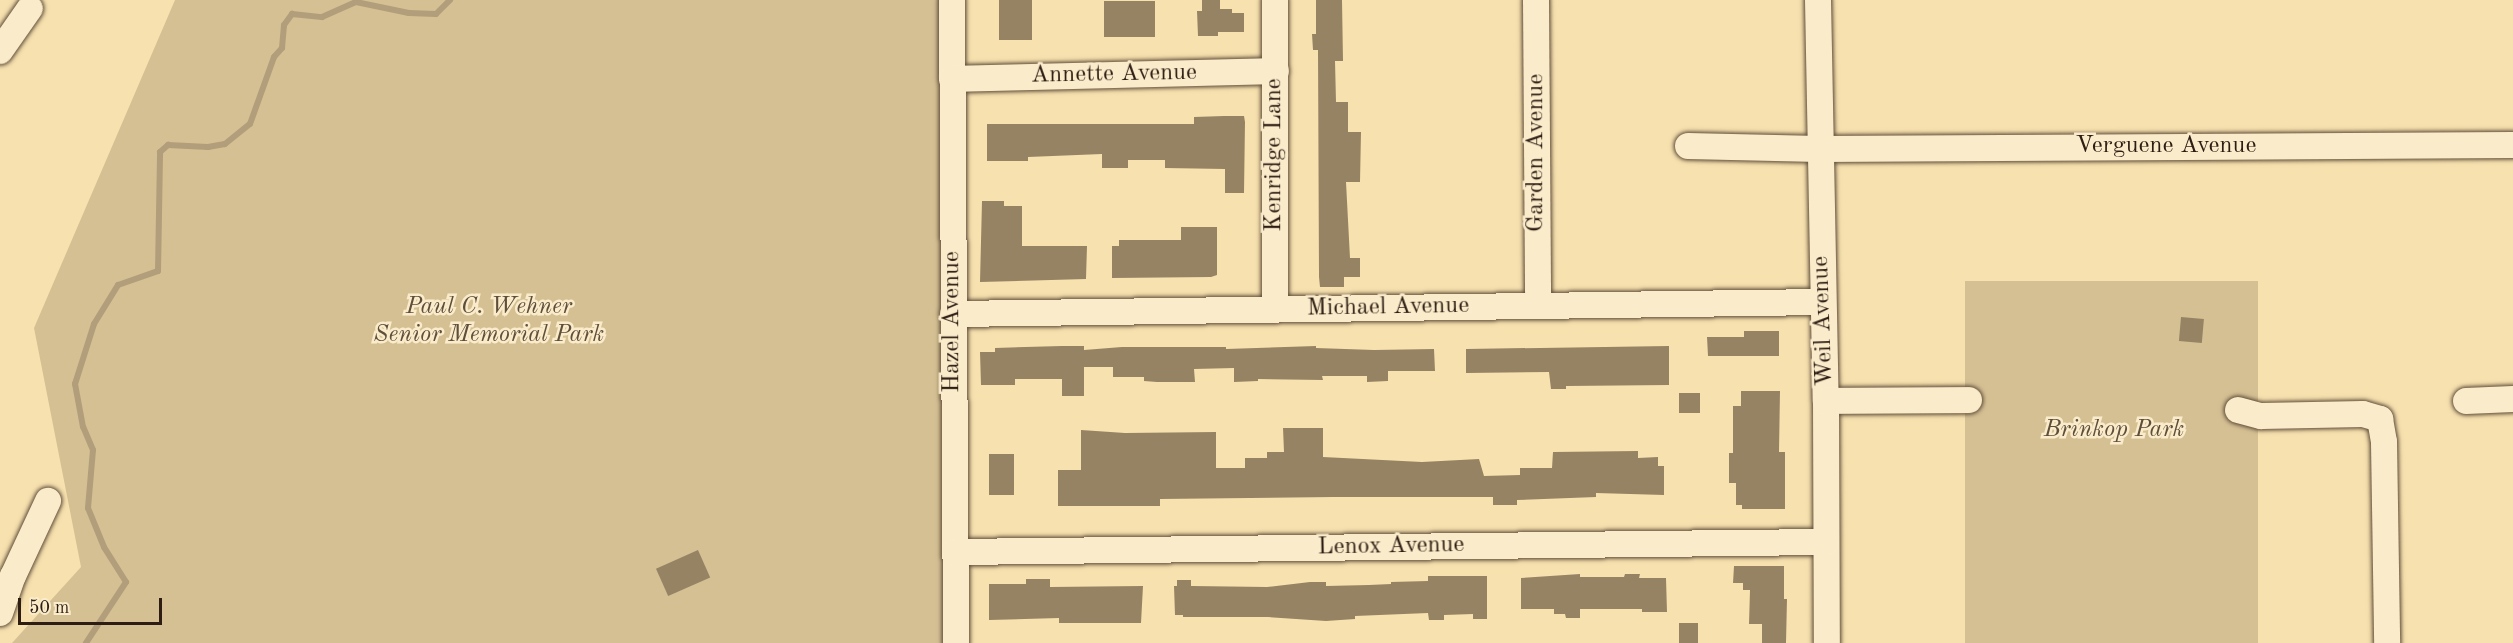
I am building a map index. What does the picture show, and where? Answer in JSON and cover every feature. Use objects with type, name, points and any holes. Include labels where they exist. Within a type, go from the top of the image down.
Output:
[{"type":"street","name":"Hazel Avenue","points":[[952,0],[956,643]]},
{"type":"street","name":"Kenridge Lane","points":[[1275,0],[1275,309]]},
{"type":"street","name":"Garden Avenue","points":[[1536,0],[1538,306]]},
{"type":"street","name":"Weil Avenue","points":[[1818,0],[1819,148],[1826,401],[1827,643]]},
{"type":"street","points":[[0,51],[30,8]]},
{"type":"street","name":"Annette Avenue","points":[[952,79],[1276,71]]},
{"type":"street","name":"Verguene Avenue","points":[[1688,146],[1819,148],[2513,145]]},
{"type":"street","name":"Michael Avenue","points":[[953,314],[1823,302]]},
{"type":"street","points":[[2466,401],[2513,399]]},
{"type":"street","points":[[1826,401],[1969,400]]},
{"type":"street","points":[[2238,410],[2261,416],[2363,414],[2380,419],[2384,442],[2387,643]]},
{"type":"street","points":[[0,613],[6,573],[48,501]]},
{"type":"street","name":"Lenox Avenue","points":[[955,552],[1826,542]]},
{"type":"green space","name":"Paul C. Wehner Senior Memorial Park","points":[[175,0],[940,0],[945,643],[12,643],[81,567],[34,328]]},
{"type":"green space","name":"Brinkop Park","points":[[1965,281],[2258,281],[2258,643],[1965,643]]},
{"type":"building","points":[[999,0],[1032,0],[1032,40],[999,40]]},
{"type":"building","points":[[1202,0],[1220,0],[1220,9],[1232,9],[1232,13],[1244,13],[1244,32],[1218,32],[1218,36],[1198,36],[1197,11],[1202,11]]},
{"type":"building","points":[[1316,0],[1342,0],[1343,61],[1335,61],[1336,102],[1348,102],[1348,132],[1361,132],[1360,182],[1346,182],[1350,258],[1360,258],[1360,277],[1344,277],[1344,287],[1320,287],[1319,277],[1318,50],[1313,50],[1312,34],[1316,34]]},
{"type":"building","points":[[1104,1],[1155,1],[1155,37],[1104,37]]},
{"type":"building","points":[[1244,116],[1244,193],[1225,193],[1225,169],[1165,168],[1165,160],[1128,160],[1128,168],[1102,168],[1102,154],[1028,157],[1028,161],[987,161],[987,124],[1194,124],[1194,117]]},
{"type":"building","points":[[982,201],[1004,201],[1004,206],[1022,206],[1022,246],[1087,246],[1086,279],[980,282]]},
{"type":"building","points":[[1181,227],[1217,227],[1217,275],[1211,277],[1112,278],[1112,246],[1119,246],[1119,240],[1181,240]]},
{"type":"building","points":[[2181,317],[2204,319],[2202,343],[2179,341]]},
{"type":"building","points":[[1744,331],[1779,331],[1779,356],[1708,356],[1707,337],[1744,337]]},
{"type":"building","points":[[1084,346],[1084,350],[1122,347],[1226,347],[1226,349],[1316,346],[1316,348],[1374,350],[1434,349],[1435,371],[1388,371],[1388,381],[1367,382],[1367,376],[1322,376],[1323,380],[1258,379],[1258,381],[1234,382],[1234,368],[1194,369],[1195,382],[1157,382],[1144,381],[1144,377],[1113,377],[1113,367],[1084,367],[1084,396],[1062,396],[1062,379],[1015,379],[1015,385],[981,385],[980,352],[995,352],[995,348]]},
{"type":"building","points":[[1669,346],[1669,385],[1566,386],[1566,389],[1551,389],[1549,372],[1466,373],[1466,349]]},
{"type":"building","points":[[1741,391],[1780,391],[1779,452],[1785,452],[1785,509],[1742,509],[1742,505],[1736,505],[1736,483],[1729,483],[1729,453],[1733,453],[1733,406],[1741,406]]},
{"type":"building","points":[[1679,393],[1700,393],[1700,413],[1679,413]]},
{"type":"building","points":[[1283,428],[1323,428],[1323,457],[1422,462],[1479,459],[1484,476],[1520,475],[1520,468],[1552,468],[1553,452],[1638,451],[1638,458],[1658,457],[1658,466],[1664,466],[1664,495],[1596,493],[1596,497],[1517,500],[1517,505],[1493,505],[1493,497],[1333,497],[1160,499],[1160,506],[1058,506],[1058,470],[1081,470],[1081,430],[1125,433],[1216,432],[1216,468],[1245,468],[1245,458],[1267,458],[1267,452],[1284,452]]},
{"type":"building","points":[[989,454],[1014,454],[1014,495],[989,495]]},
{"type":"building","points":[[698,550],[710,577],[668,596],[656,569]]},
{"type":"building","points":[[1734,566],[1784,566],[1784,599],[1787,599],[1786,643],[1762,643],[1762,624],[1749,624],[1750,590],[1743,590],[1743,583],[1733,583]]},
{"type":"building","points":[[1580,574],[1580,577],[1624,577],[1625,574],[1640,574],[1639,578],[1666,578],[1667,612],[1642,612],[1642,609],[1580,609],[1580,618],[1566,618],[1565,614],[1554,614],[1554,609],[1521,609],[1521,578]]},
{"type":"building","points":[[1428,576],[1487,576],[1487,619],[1473,619],[1473,614],[1444,615],[1444,620],[1429,620],[1428,613],[1355,616],[1355,619],[1326,621],[1175,615],[1174,586],[1177,586],[1177,580],[1191,580],[1191,586],[1267,587],[1310,582],[1326,582],[1326,586],[1391,584],[1391,582],[1428,581]]},
{"type":"building","points":[[1026,579],[1050,579],[1050,587],[1143,586],[1141,623],[1059,623],[1059,618],[989,620],[989,584],[1026,584]]},
{"type":"building","points":[[1679,623],[1698,623],[1698,643],[1679,643]]},
{"type":"waterway","points":[[86,643],[126,582],[104,547],[88,508],[93,450],[83,427],[75,384],[94,324],[118,285],[158,271],[160,152],[168,145],[208,147],[225,144],[250,124],[274,57],[282,48],[284,25],[292,14],[322,17],[356,2],[409,13],[436,14],[450,0]]}]
